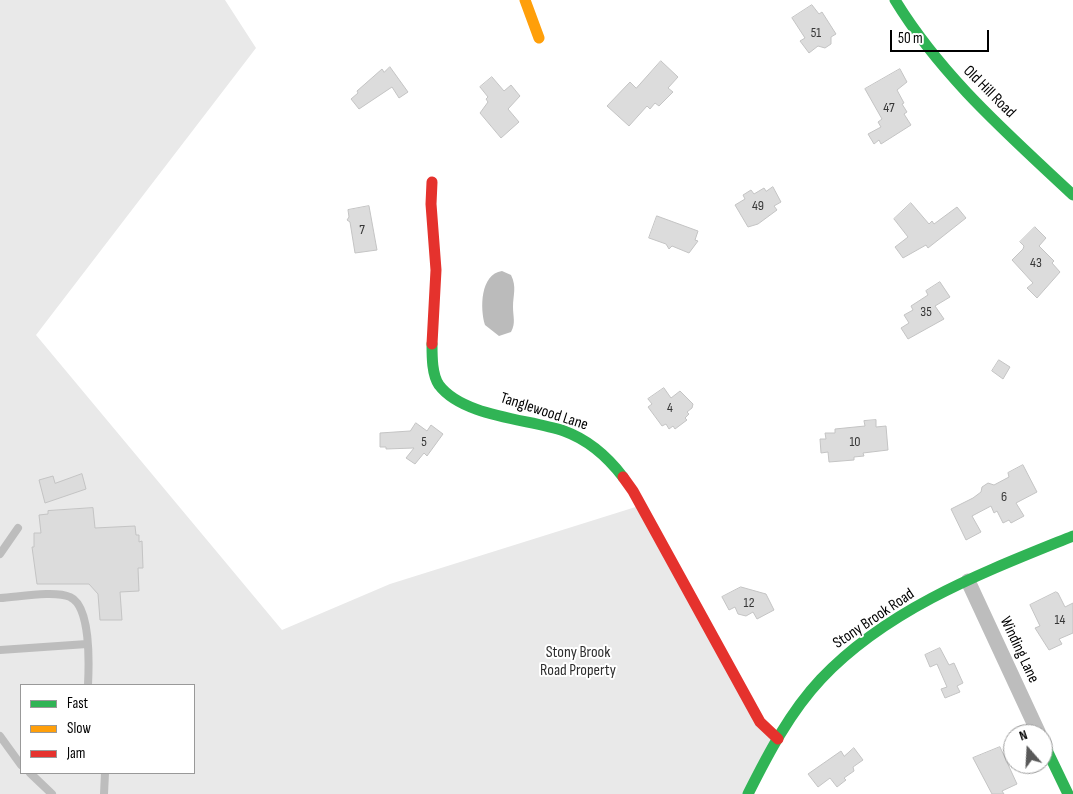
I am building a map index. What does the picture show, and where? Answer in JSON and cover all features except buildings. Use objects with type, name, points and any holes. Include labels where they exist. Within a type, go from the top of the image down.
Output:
[{"type":"street","points":[[526,0],[539,38]]},
{"type":"street","name":"Old Hill Road","points":[[895,0],[922,43],[945,71],[1073,195]]},
{"type":"street","name":"Tanglewood Lane","points":[[432,182],[429,210],[436,269],[432,358],[438,385],[460,400],[478,409],[576,436],[606,458],[633,491],[760,722],[778,739]]},
{"type":"street","name":"Stony Brook Road","points":[[748,794],[778,739],[801,703],[821,679],[842,659],[896,620],[968,581],[1073,536]]},
{"type":"street","name":"Winding Lane","points":[[968,581],[1034,724]]},
{"type":"street","points":[[1053,763],[1068,794]]},
{"type":"lane","points":[[0,554],[18,528]]},
{"type":"lane","points":[[0,598],[60,595],[70,597],[79,603],[83,611],[87,644],[88,684]]},
{"type":"lane","points":[[0,650],[87,644]]},
{"type":"lane","points":[[0,736],[20,764]]},
{"type":"lane","points":[[31,774],[52,794]]},
{"type":"lane","points":[[104,794],[105,774]]},
{"type":"green space","name":"Stony Brook Road Property","points":[[0,0],[225,0],[256,48],[36,335],[282,630],[390,584],[642,505],[774,743],[748,794],[0,794]]},
{"type":"shaded area","points":[[502,271],[511,275],[514,283],[514,323],[511,332],[499,336],[485,325],[482,302],[483,293],[489,278]]},
{"type":"traffic: fast","points":[[895,0],[913,28],[977,104],[1073,195]]},
{"type":"traffic: fast","points":[[432,344],[435,376],[439,385],[450,396],[464,404],[497,416],[550,427],[582,439],[597,449],[623,477]]},
{"type":"traffic: fast","points":[[748,794],[772,749],[799,705],[821,679],[847,654],[876,632],[939,594],[972,578],[1073,536]]},
{"type":"traffic: fast","points":[[1053,763],[1068,794]]},
{"type":"traffic: slow","points":[[525,0],[539,38]]},
{"type":"traffic: jam","points":[[432,182],[431,204],[436,270],[432,344]]},
{"type":"traffic: jam","points":[[623,477],[633,491],[760,722],[778,739]]}]
